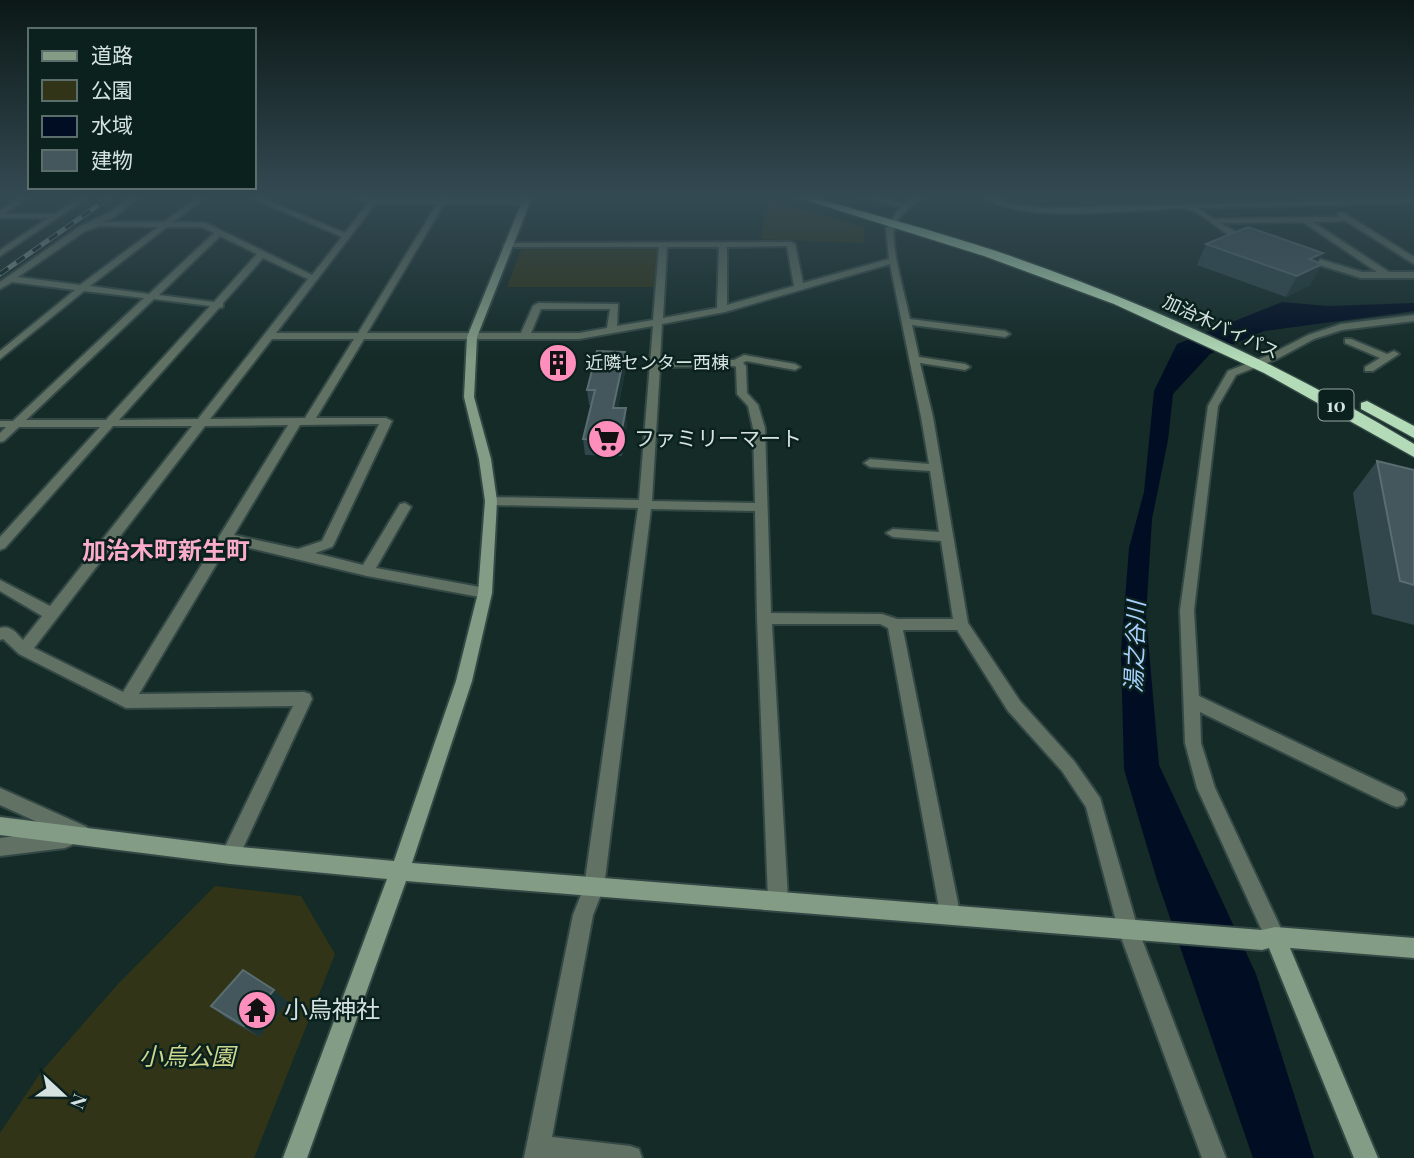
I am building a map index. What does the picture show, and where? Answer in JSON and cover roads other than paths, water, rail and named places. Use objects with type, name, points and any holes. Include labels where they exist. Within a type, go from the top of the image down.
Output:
[{"type":"highway","name":"加治木バイパス","points":[[989,251],[1183,329],[1235,354],[1273,357],[1414,433]]},
{"type":"highway","name":"加治木バイパス","points":[[1011,251],[1061,267],[1199,322],[1414,452]]},
{"type":"street","points":[[0,286],[50,251]]},
{"type":"street","points":[[0,356],[131,251]]},
{"type":"street","points":[[0,439],[200,251]]},
{"type":"street","points":[[256,251],[314,279]]},
{"type":"street","points":[[24,650],[335,251]]},
{"type":"street","points":[[126,701],[412,251]]},
{"type":"street","points":[[295,1158],[400,871],[464,681],[485,593],[491,501],[485,459],[469,397],[472,337],[505,251]]},
{"type":"street","points":[[630,1158],[537,1153],[583,915],[594,887],[645,505],[663,251]]},
{"type":"street","points":[[722,310],[723,251]]},
{"type":"street","points":[[792,251],[799,288]]},
{"type":"street","points":[[892,251],[915,359],[961,624],[1014,706],[1068,766],[1094,804],[1128,929],[1214,1158]]},
{"type":"street","points":[[1351,251],[1387,275]]},
{"type":"street","points":[[1398,251],[1414,261]]},
{"type":"street","points":[[0,545],[220,305],[262,254]]},
{"type":"street","points":[[1299,256],[1361,275],[1414,275]]},
{"type":"street","points":[[269,336],[579,336],[722,310],[893,260]]},
{"type":"street","points":[[10,279],[220,305]]},
{"type":"street","points":[[525,336],[538,306],[615,306],[612,329]]},
{"type":"street","points":[[1273,357],[1311,337],[1354,325],[1414,318]]},
{"type":"street","points":[[906,321],[1004,334]]},
{"type":"street","points":[[1337,345],[1363,335],[1354,325]]},
{"type":"street","points":[[1348,341],[1391,356],[1369,369]]},
{"type":"street","points":[[1256,356],[1232,373],[1213,406],[1187,611],[1193,743],[1206,788],[1269,939],[1366,1158]]},
{"type":"street","points":[[657,363],[736,363],[744,358],[795,367]]},
{"type":"street","points":[[915,359],[965,367]]},
{"type":"street","points":[[736,363],[741,366],[742,394],[753,405],[759,428],[764,618],[778,899]]},
{"type":"street","points":[[0,424],[386,421],[327,544],[299,554]]},
{"type":"street","points":[[870,463],[935,468]]},
{"type":"street","points":[[491,501],[760,508]]},
{"type":"street","points":[[367,571],[405,507]]},
{"type":"street","points":[[893,533],[947,537]]},
{"type":"street","points":[[228,537],[367,571],[485,593]]},
{"type":"street","points":[[0,585],[53,615]]},
{"type":"street","points":[[764,618],[882,619],[895,625],[961,624]]},
{"type":"street","points":[[895,625],[950,913]]},
{"type":"street","points":[[0,634],[6,632],[24,650],[126,701],[304,699],[230,855]]},
{"type":"street","points":[[1191,700],[1397,799]]},
{"type":"street","points":[[0,796],[88,836]]},
{"type":"street","points":[[0,826],[230,855],[400,871],[778,899],[1128,929],[1414,947]]},
{"type":"street","points":[[0,846],[88,836]]},
{"type":"water","name":"湯之谷川","points":[[1282,302],[1328,306],[1414,303],[1414,311],[1264,331],[1210,354],[1173,394],[1168,440],[1152,519],[1146,616],[1159,765],[1256,974],[1314,1158],[1253,1158],[1157,880],[1124,769],[1121,652],[1129,548],[1144,492],[1154,391],[1177,344]]},
{"type":"railway","points":[[0,274],[33,251]]},
{"type":"place","name":"近隣センター西棟","points":[[558,363]]},
{"type":"place","name":"ファミリーマート","points":[[607,439]]},
{"type":"place","name":"小烏神社","points":[[257,1010]]},
{"type":"district","name":"加治木町新生町","points":[[166,551]]},
{"type":"park label","name":"小烏公園","points":[[187,1057]]}]
